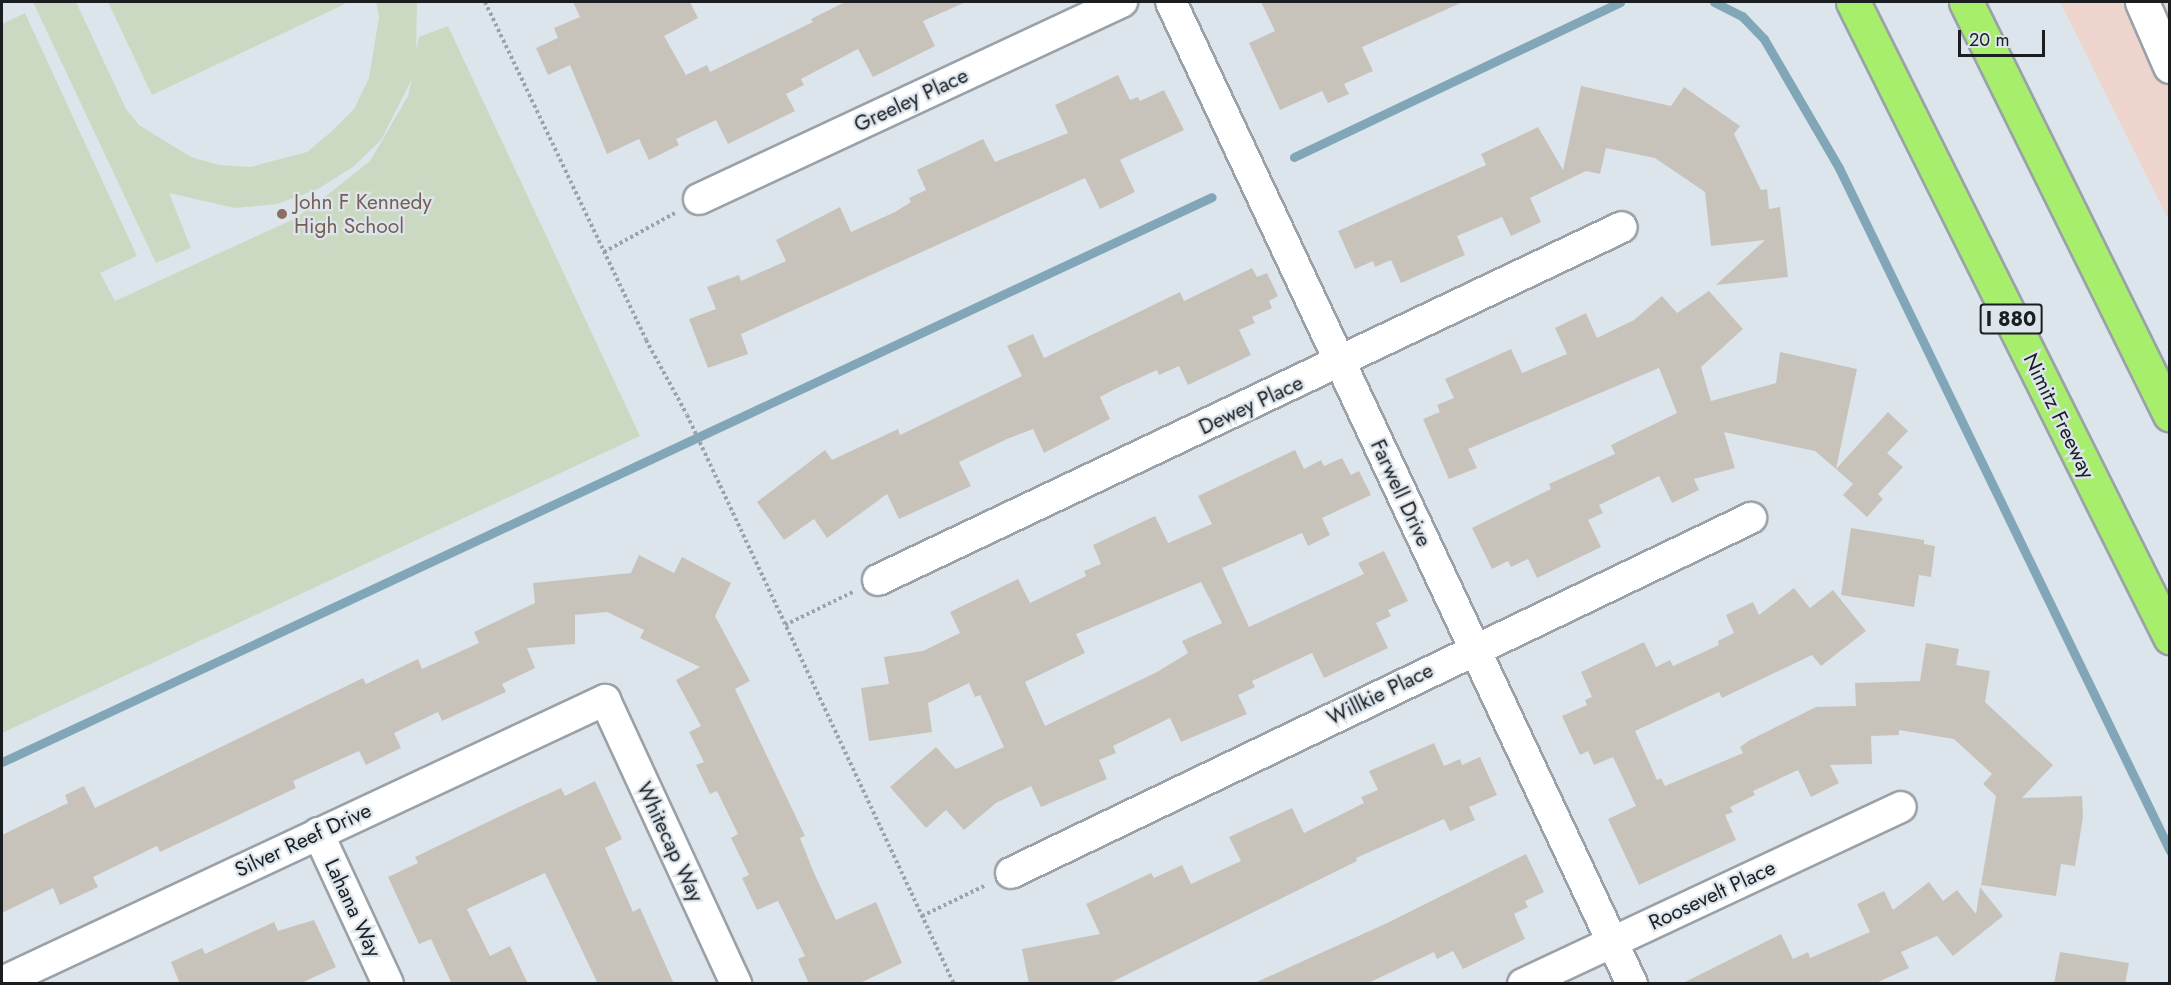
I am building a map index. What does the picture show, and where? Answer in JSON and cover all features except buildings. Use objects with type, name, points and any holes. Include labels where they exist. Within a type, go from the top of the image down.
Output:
[{"type":"highway","name":"Nimitz Freeway","points":[[1853,2],[2169,637]]},
{"type":"highway","points":[[1966,2],[2169,414]]},
{"type":"street","name":"Greeley Place","points":[[699,199],[1122,2]]},
{"type":"street","name":"Farwell Drive","points":[[1171,2],[1632,984]]},
{"type":"street","points":[[2142,2],[2169,66]]},
{"type":"street","name":"Dewey Place","points":[[878,580],[1341,363],[1622,227]]},
{"type":"street","name":"Willkie Place","points":[[1011,873],[1751,518]]},
{"type":"street","name":"Silver Reef Drive","points":[[2,982],[46,973],[318,833],[605,700]]},
{"type":"street","name":"Whitecap Way","points":[[605,700],[736,984]]},
{"type":"street","name":"Roosevelt Place","points":[[1523,984],[1900,807]]},
{"type":"street","name":"Lahana Way","points":[[318,833],[388,984]]},
{"type":"path","points":[[485,2],[604,252],[687,415],[707,462],[954,984]]},
{"type":"path","points":[[604,252],[699,199]]},
{"type":"path","points":[[785,625],[878,580]]},
{"type":"path","points":[[922,916],[1011,873]]},
{"type":"shaded area","points":[[2060,2],[2169,2],[2169,221]]},
{"type":"green space","name":"John F Kennedy High School","points":[[33,2],[76,2],[126,109],[139,125],[191,157],[219,165],[250,167],[307,152],[331,132],[354,109],[369,78],[379,17],[376,2],[417,2],[416,49],[419,37],[448,26],[640,436],[2,733],[2,24],[25,13],[137,256],[100,273],[115,301],[296,218],[331,192],[370,161],[408,96],[412,79],[381,140],[353,167],[318,189],[277,204],[235,208],[169,193],[191,248],[156,263]]},
{"type":"green space","points":[[108,2],[344,2],[345,4],[152,95]]},
{"type":"waterway","points":[[1294,157],[1620,2]]},
{"type":"waterway","points":[[1714,2],[1742,16],[1764,39],[1839,168],[2170,851]]},
{"type":"waterway","points":[[2,762],[1212,197]]},
{"type":"place","name":"John F Kennedy High School","points":[[282,214]]}]
